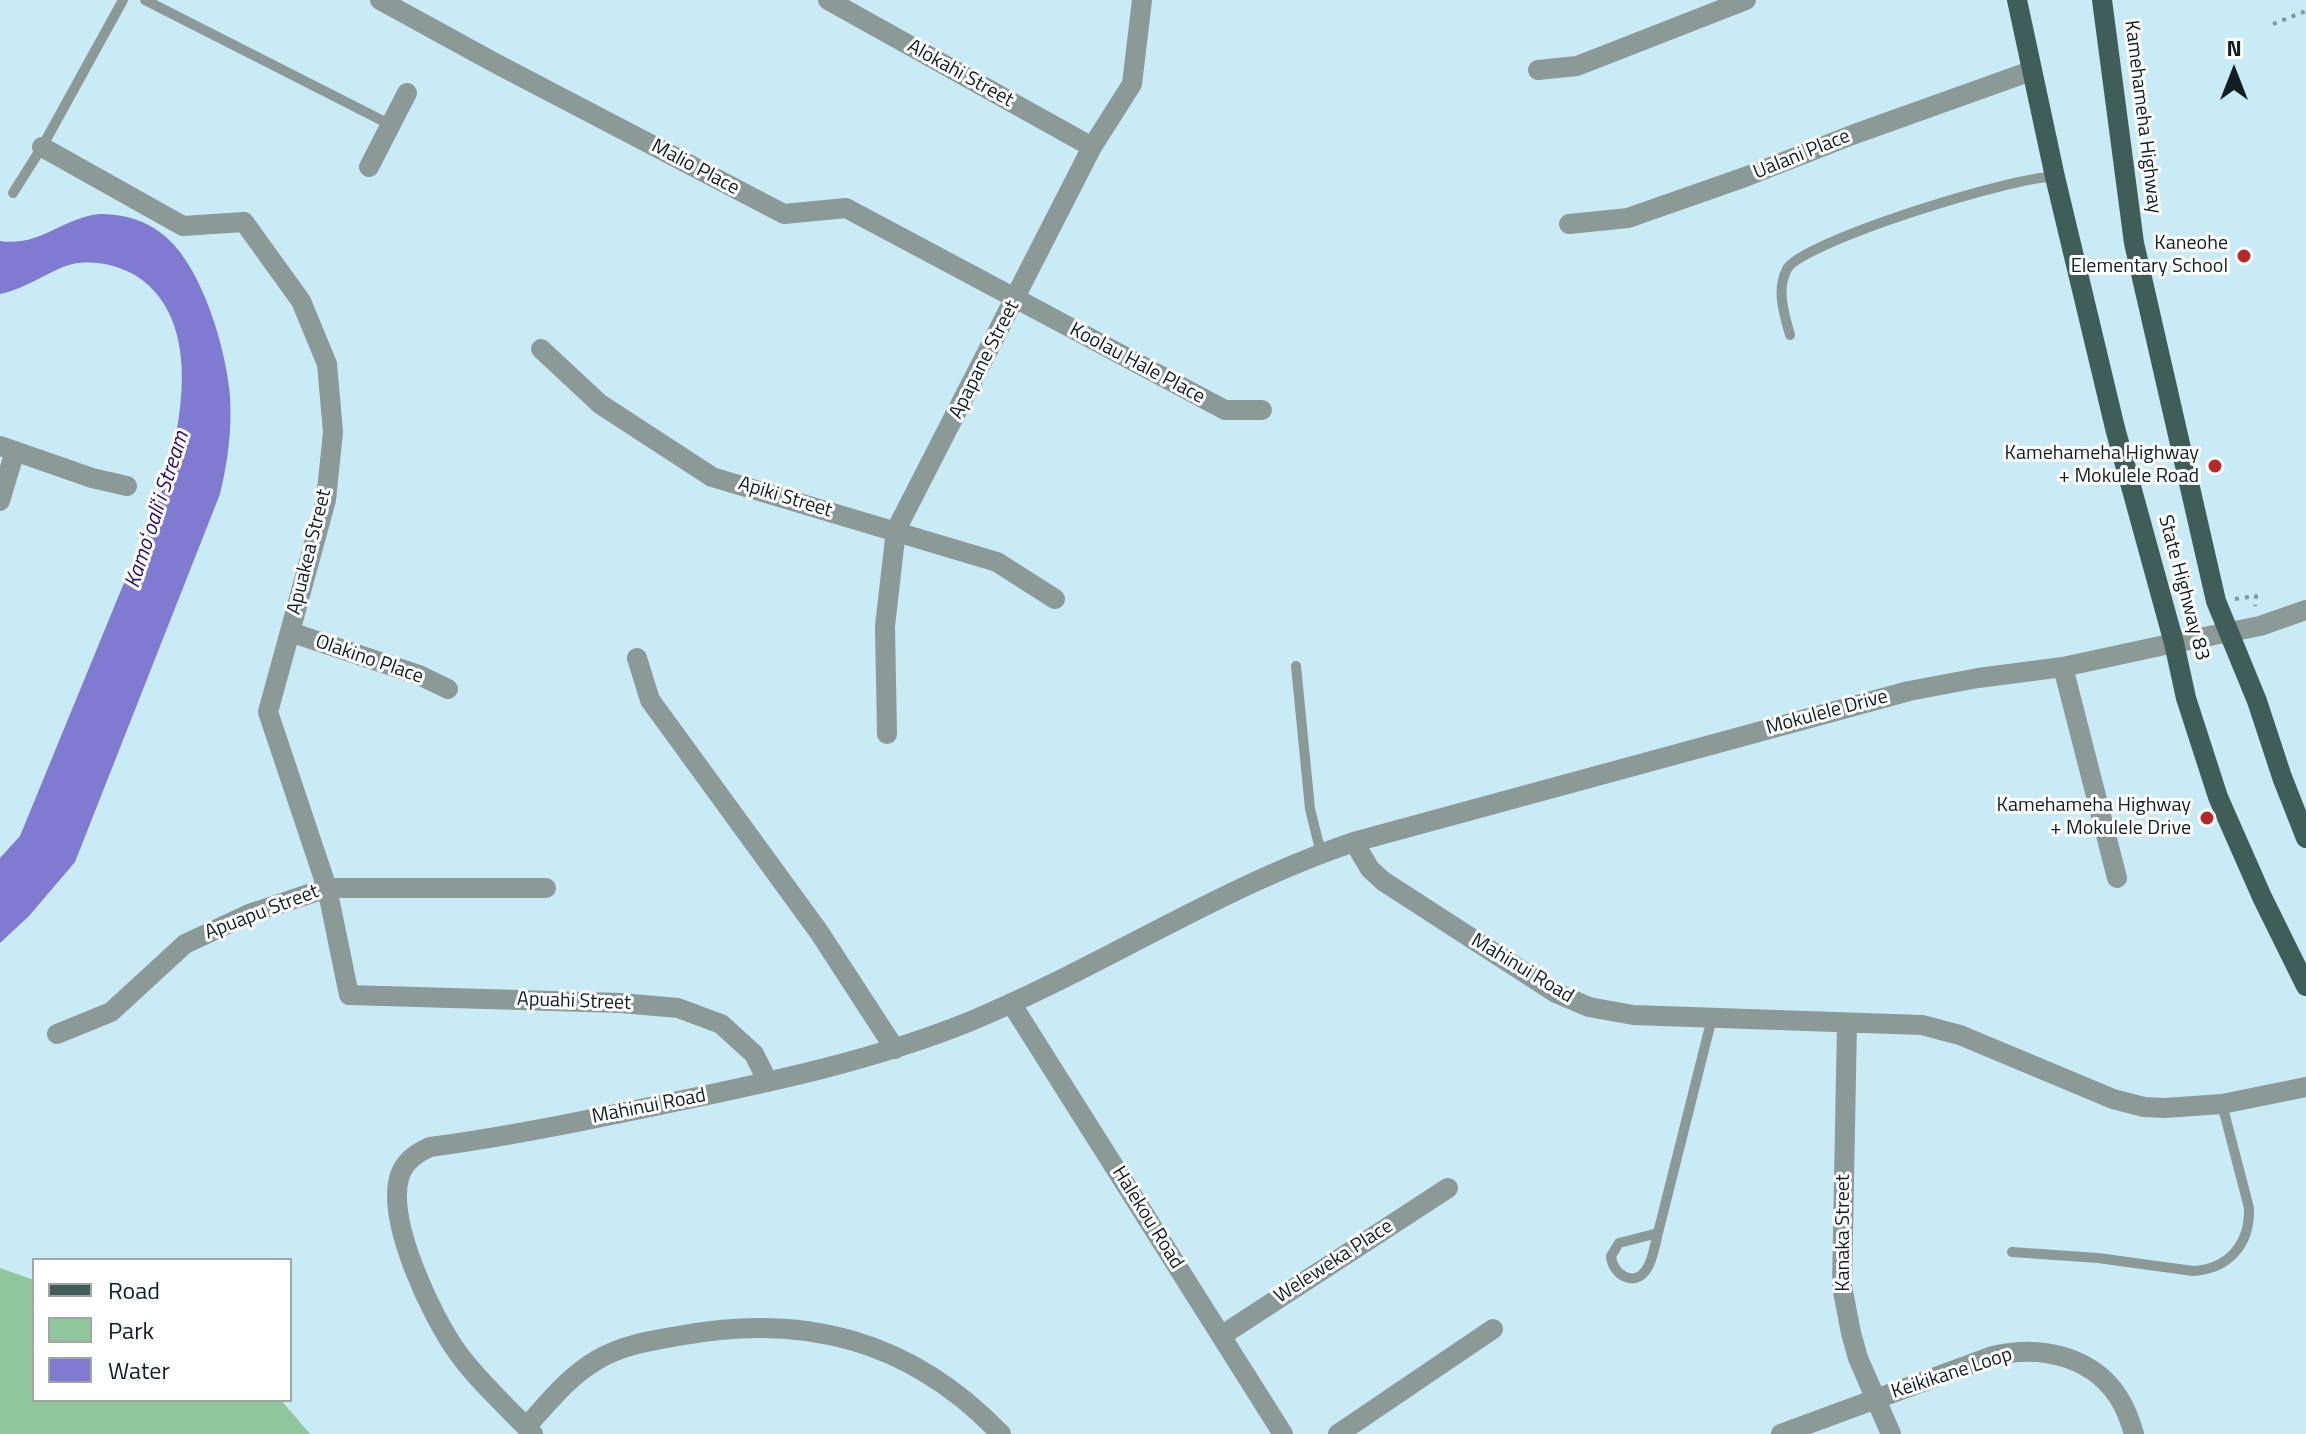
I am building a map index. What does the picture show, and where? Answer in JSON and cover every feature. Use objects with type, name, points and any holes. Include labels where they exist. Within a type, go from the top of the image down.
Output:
[{"type":"main road","name":"State Highway 83","points":[[2017,0],[2055,177],[2115,428],[2186,698],[2218,797],[2306,986]]},
{"type":"main road","name":"Kamehameha Highway","points":[[2102,0],[2134,243],[2216,601],[2257,701],[2306,838]]},
{"type":"street","name":"Malio Place","points":[[380,0],[784,214],[846,208],[1016,300]]},
{"type":"street","name":"Alokahi Street","points":[[828,0],[1092,147]]},
{"type":"street","name":"Apapane Street","points":[[887,734],[885,626],[896,530],[1092,147],[1132,84],[1142,0]]},
{"type":"street","points":[[1538,70],[1577,66],[1746,0]]},
{"type":"street","name":"Ualani Place","points":[[1569,224],[1628,218],[2031,71]]},
{"type":"street","points":[[369,167],[407,93]]},
{"type":"street","name":"Apuakea Street","points":[[42,147],[183,226],[244,222],[301,301],[327,364],[333,432],[326,500],[268,712],[327,888],[349,995]]},
{"type":"street","name":"Koolau Hale Place","points":[[1016,300],[1225,410],[1262,410]]},
{"type":"street","name":"Apiki Street","points":[[541,349],[600,404],[712,477],[997,562],[1055,599]]},
{"type":"street","points":[[0,501],[7,448],[92,478],[127,486]]},
{"type":"street","name":"Mokulele Drive","points":[[1354,842],[1879,698],[1978,678],[2063,667],[2228,633],[2306,610]]},
{"type":"street","name":"Olakino Place","points":[[290,632],[419,675],[448,689]]},
{"type":"street","points":[[637,658],[650,700],[819,932],[895,1049]]},
{"type":"street","points":[[2063,667],[2117,878]]},
{"type":"street","name":"Mahinui Road","points":[[530,1430],[458,1353],[423,1292],[402,1227],[397,1188],[406,1164],[413,1156],[430,1147],[594,1119],[768,1082],[895,1049],[1011,1003],[1321,853],[1354,842],[1370,869],[1383,881],[1556,993],[1589,1007],[1611,1012],[1941,1028],[2128,1104],[2165,1108],[2222,1104],[2306,1087]]},
{"type":"street","name":"Apuapu Street","points":[[57,1034],[111,1012],[185,944],[249,914],[327,888],[546,888]]},
{"type":"street","name":"Apuahi Street","points":[[349,995],[621,1003],[678,1008],[721,1024],[754,1054],[768,1082]]},
{"type":"street","name":"Halekou Road","points":[[1011,1003],[1283,1434]]},
{"type":"street","name":"Kanaka Street","points":[[1847,1023],[1842,1286],[1851,1333],[1891,1434]]},
{"type":"street","name":"Weleweka Place","points":[[1221,1336],[1448,1188]]},
{"type":"street","points":[[530,1430],[572,1379],[610,1353],[640,1343],[707,1330],[762,1326],[831,1335],[896,1357],[955,1393],[1001,1434]]},
{"type":"street","points":[[1338,1434],[1493,1329]]},
{"type":"street","name":"Keikikane Loop","points":[[1781,1434],[1993,1356],[2018,1351],[2044,1351],[2076,1362],[2103,1380],[2123,1405],[2134,1434]]},
{"type":"lane","points":[[13,193],[42,147],[123,0]]},
{"type":"lane","points":[[145,0],[391,125]]},
{"type":"lane","points":[[1790,335],[1781,287],[1788,266],[1809,252],[1854,232],[2012,182],[2041,175],[2055,177]]},
{"type":"lane","points":[[1296,666],[1310,809],[1321,853]]},
{"type":"lane","points":[[1658,1233],[1619,1243],[1611,1256],[1615,1270],[1626,1278],[1646,1272],[1658,1233],[1712,1018]]},
{"type":"lane","points":[[2012,1252],[2098,1258],[2193,1271],[2226,1262],[2242,1244],[2247,1233],[2249,1208],[2222,1104]]},
{"type":"path","points":[[2273,24],[2306,11]]},
{"type":"path","points":[[2233,600],[2256,596],[2254,610]]},
{"type":"green space","points":[[0,1268],[32,1279],[32,1402],[283,1402],[310,1434],[0,1434]]},
{"type":"water","name":"Kamoʻoaliʻi Stream","points":[[99,214],[143,222],[167,238],[180,252],[202,290],[218,334],[228,377],[230,433],[227,457],[220,494],[75,862],[29,916],[0,943],[0,858],[20,836],[165,483],[181,401],[182,372],[172,319],[158,296],[138,277],[110,265],[79,263],[0,294],[0,241],[27,240]]},
{"type":"place","name":"Kaneohe Elementary School","points":[[2244,256]]},
{"type":"place","name":"Kamehameha Highway + Mokulele Road","points":[[2215,466]]},
{"type":"place","name":"Kamehameha Highway + Mokulele Drive","points":[[2207,818]]}]
